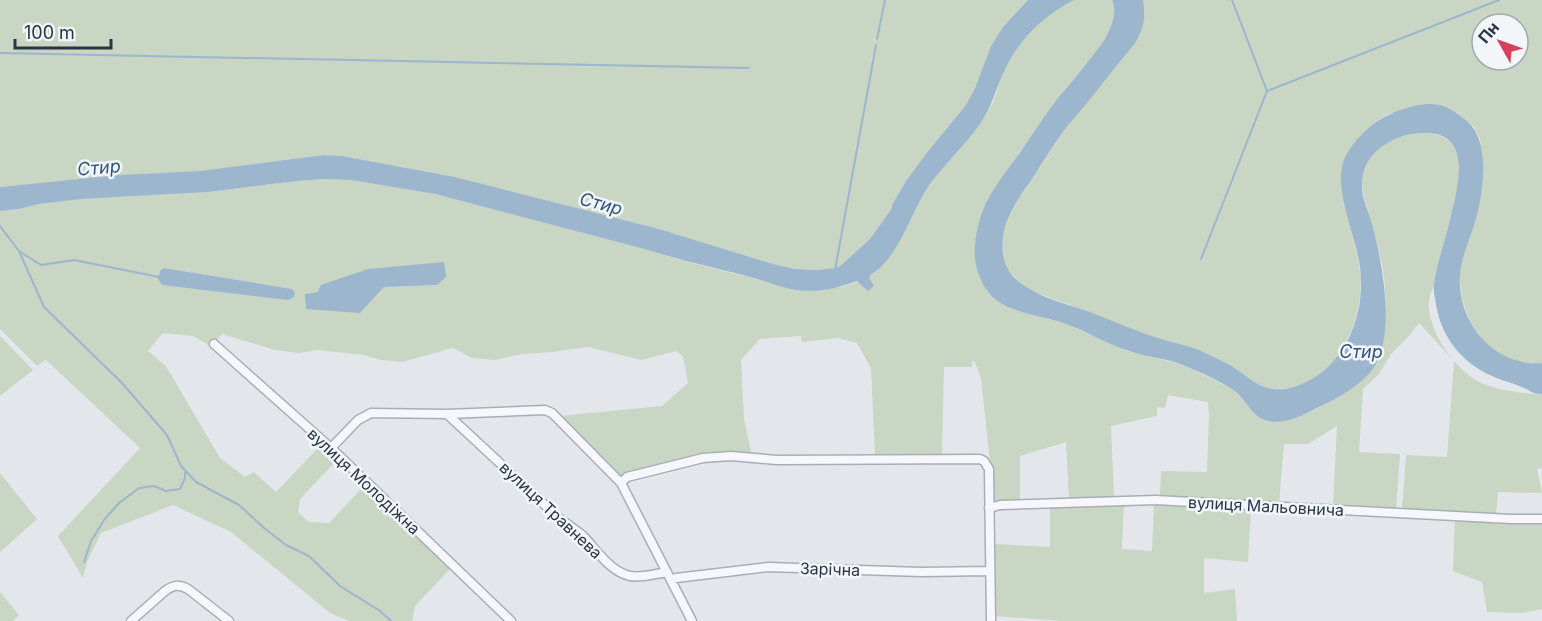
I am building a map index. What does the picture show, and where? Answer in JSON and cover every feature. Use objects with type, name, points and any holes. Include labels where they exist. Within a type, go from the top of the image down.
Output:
[{"type":"street","name":"вулиця Молодіжна","points":[[214,344],[331,448],[511,621]]},
{"type":"street","points":[[331,448],[358,420],[371,413],[447,414],[545,411],[552,413],[621,483],[692,621]]},
{"type":"street","name":"вулиця Травнева","points":[[447,414],[560,519],[579,533],[605,561],[630,576],[669,576]]},
{"type":"street","points":[[621,483],[627,477],[704,458],[731,456],[777,460],[840,461],[981,459],[989,469],[991,621]]},
{"type":"street","name":"вулиця Мальовнича","points":[[989,508],[1000,505],[1155,500],[1542,519]]},
{"type":"street","name":"Зарічна","points":[[669,576],[676,578],[768,567],[921,572],[990,571]]},
{"type":"street","points":[[131,621],[165,591],[177,585],[188,589],[229,621]]},
{"type":"green space","points":[[0,0],[1028,0],[1003,27],[991,46],[966,105],[906,181],[892,208],[870,239],[840,266],[816,270],[795,269],[773,264],[659,229],[455,177],[342,156],[324,155],[199,171],[118,175],[0,187]]},
{"type":"green space","points":[[1074,0],[1112,0],[1114,17],[1102,43],[1042,121],[999,182],[983,210],[1014,309],[1066,324],[1127,351],[1184,365],[1232,389],[1249,407],[1278,422],[1304,414],[1329,402],[1358,383],[1374,367],[1382,348],[1385,283],[1363,192],[1365,168],[1374,153],[1390,141],[1402,136],[1422,133],[1440,136],[1455,147],[1460,161],[1460,170],[1434,286],[1429,298],[1429,311],[1433,325],[1447,352],[1467,374],[1477,381],[1509,391],[1542,394],[1542,468],[1537,469],[1542,493],[1498,492],[1496,515],[1402,510],[1406,455],[1447,457],[1454,361],[1419,323],[1391,354],[1379,374],[1363,389],[1359,452],[1400,454],[1396,510],[1333,506],[1337,426],[1308,444],[1284,444],[1279,503],[1160,497],[1161,471],[1207,472],[1208,402],[1168,395],[1165,408],[1157,407],[1157,416],[1111,426],[1114,497],[1069,499],[1066,442],[1020,456],[1020,501],[993,503],[992,469],[981,378],[975,362],[972,360],[972,367],[944,367],[942,455],[875,455],[871,368],[857,343],[839,338],[802,342],[801,336],[760,339],[741,360],[744,419],[752,455],[725,452],[620,475],[560,416],[662,406],[688,383],[683,356],[676,351],[642,360],[588,347],[522,354],[495,360],[472,358],[453,348],[402,362],[318,350],[298,353],[275,350],[222,334],[212,347],[193,336],[163,333],[148,351],[166,366],[220,458],[245,477],[254,472],[276,492],[321,445],[337,460],[300,499],[298,512],[309,522],[329,523],[365,485],[451,568],[415,606],[412,621],[349,621],[330,613],[231,532],[173,505],[101,533],[87,562],[83,578],[58,536],[140,448],[46,360],[37,366],[0,329],[0,211],[82,199],[208,192],[324,179],[351,180],[435,194],[795,290],[842,287],[869,278],[885,262],[924,193],[988,111],[1003,74],[1023,40],[1063,6]],"holes":[[[444,263],[437,285],[384,287],[360,313],[305,294],[318,292],[368,269]],[[165,268],[291,289],[295,293],[158,279],[160,271]]]},
{"type":"green space","points":[[1143,0],[1542,0],[1542,363],[1523,363],[1494,350],[1483,340],[1467,315],[1460,285],[1460,270],[1482,175],[1483,160],[1480,139],[1474,127],[1458,113],[1428,104],[1389,114],[1367,129],[1345,204],[1361,278],[1357,314],[1338,357],[1318,376],[1300,385],[1268,389],[1248,379],[1230,365],[1194,348],[1162,340],[1030,290],[1008,270],[1004,259],[1004,229],[1019,199],[1064,130],[1107,77],[1145,14]]},
{"type":"green space","points":[[0,336],[33,370],[0,396]]},
{"type":"green space","points":[[0,473],[37,519],[0,552]]},
{"type":"green space","points":[[1124,503],[1122,549],[1152,551],[1154,503],[1251,508],[1248,562],[1204,558],[1204,593],[1235,589],[1237,621],[1062,621],[994,616],[993,544],[1050,547],[1050,505]]},
{"type":"green space","points":[[1455,519],[1542,522],[1542,609],[1523,613],[1487,612],[1482,582],[1453,571]]},
{"type":"green space","points":[[0,592],[19,615],[13,621],[0,621]]},
{"type":"water","name":"Стир","points":[[1028,0],[1074,0],[1052,14],[1023,40],[1003,74],[984,118],[930,184],[893,252],[869,278],[874,286],[868,291],[857,281],[821,290],[793,290],[435,194],[351,180],[324,179],[208,192],[82,199],[0,211],[0,187],[118,175],[199,171],[324,155],[342,156],[455,177],[659,229],[773,264],[795,269],[834,268],[840,266],[870,239],[892,208],[906,181],[966,105],[991,46],[1003,27]]},
{"type":"water","name":"Стир","points":[[1112,0],[1143,0],[1144,22],[1141,31],[1136,42],[1062,133],[1011,213],[1004,231],[1003,251],[1007,268],[1016,280],[1052,299],[1153,336],[1199,350],[1228,364],[1267,388],[1286,389],[1298,386],[1321,373],[1339,355],[1356,320],[1359,307],[1360,268],[1341,182],[1342,166],[1347,154],[1362,134],[1385,117],[1417,105],[1442,106],[1459,115],[1475,130],[1483,156],[1480,200],[1460,275],[1463,304],[1475,330],[1496,351],[1523,362],[1542,363],[1542,394],[1534,393],[1481,371],[1455,348],[1443,327],[1436,304],[1434,286],[1455,196],[1459,166],[1457,153],[1451,142],[1440,135],[1423,133],[1401,137],[1381,147],[1367,163],[1363,173],[1362,190],[1376,239],[1385,299],[1386,319],[1380,356],[1367,376],[1354,387],[1332,401],[1292,419],[1272,422],[1260,418],[1236,392],[1200,372],[1181,364],[1121,348],[1066,324],[1012,309],[996,300],[981,279],[975,258],[976,234],[985,205],[1058,98],[1105,39],[1114,15]]},
{"type":"water","points":[[444,262],[446,277],[437,285],[384,287],[360,313],[306,309],[305,294],[318,292],[321,285],[368,269]]},
{"type":"water","points":[[164,268],[292,289],[295,293],[294,297],[288,300],[162,285],[158,279],[160,271]]},
{"type":"waterway","points":[[877,39],[885,0]]},
{"type":"waterway","points":[[1201,259],[1267,91],[1232,0]]},
{"type":"waterway","points":[[1267,91],[1499,0]]},
{"type":"waterway","points":[[835,270],[876,45]]},
{"type":"waterway","points":[[0,53],[749,68]]},
{"type":"waterway","points":[[0,226],[19,251],[44,307],[122,383],[167,435],[181,466],[196,482],[239,505],[286,545],[309,556],[340,586],[380,611],[391,621]]},
{"type":"waterway","points":[[19,251],[41,265],[74,260],[159,277]]},
{"type":"waterway","points":[[84,562],[91,541],[104,520],[119,503],[139,488],[154,486],[166,491],[180,489],[185,473]]}]
